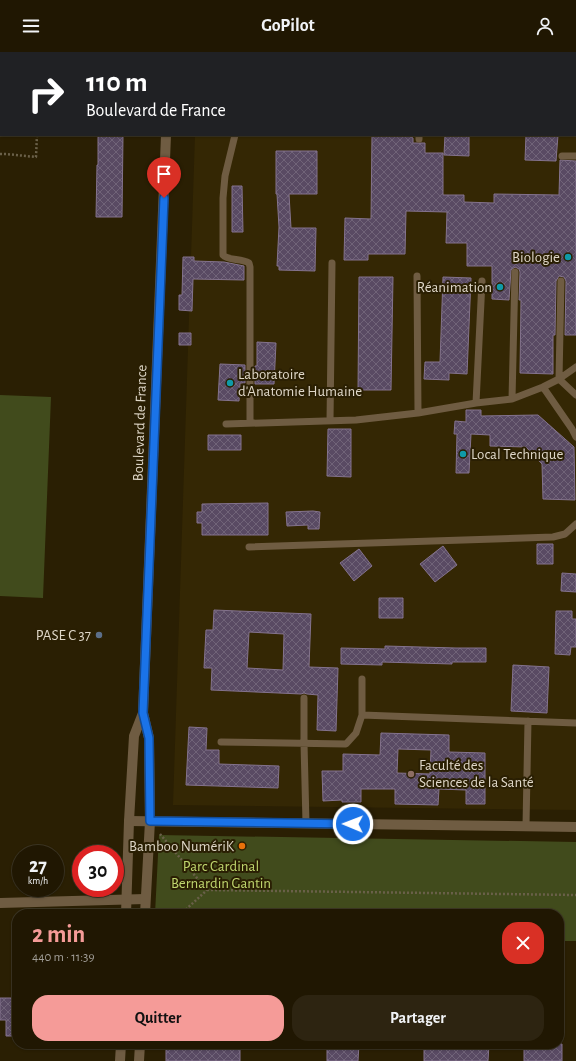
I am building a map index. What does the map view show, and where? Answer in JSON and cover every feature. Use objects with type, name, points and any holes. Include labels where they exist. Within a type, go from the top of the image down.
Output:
[{"type":"street","name":"Boulevard de France","points":[[145,909],[150,821],[149,738],[143,713],[166,136]]},
{"type":"street","name":"Boulevard de France","points":[[126,909],[129,821],[134,736],[143,713]]},
{"type":"street","points":[[129,821],[576,827]]},
{"type":"street","points":[[0,903],[145,899]]},
{"type":"street","points":[[120,1061],[121,1049]]},
{"type":"street","points":[[139,1061],[140,1049]]},
{"type":"lane","points":[[235,136],[225,176],[223,198],[223,255],[226,258],[244,260],[249,263],[250,267],[250,423]]},
{"type":"lane","points":[[562,156],[576,156]]},
{"type":"lane","points":[[330,421],[332,263]]},
{"type":"lane","points":[[512,399],[515,272]]},
{"type":"lane","points":[[417,276],[418,413]]},
{"type":"lane","points":[[476,403],[482,281]]},
{"type":"lane","points":[[561,281],[559,379],[576,395]]},
{"type":"lane","points":[[226,424],[356,420],[418,413],[476,403],[512,399],[543,387],[559,379],[576,367]]},
{"type":"lane","points":[[543,387],[576,437]]},
{"type":"lane","points":[[249,547],[553,536],[565,534],[576,524]]},
{"type":"lane","points":[[221,742],[346,744],[356,733],[362,715],[362,679]]},
{"type":"lane","points":[[304,698],[306,823]]},
{"type":"lane","points":[[362,715],[576,723]]},
{"type":"lane","points":[[526,826],[528,721]]},
{"type":"path","points":[[0,154],[36,157],[37,136]]},
{"type":"path","points":[[150,821],[207,890]]},
{"type":"path","points":[[186,909],[207,890],[576,895]]},
{"type":"shaded area","points":[[195,136],[576,136],[576,810],[173,805]]},
{"type":"green space","points":[[0,395],[51,397],[43,598],[0,596]]},
{"type":"green space","name":"Parc Cardinal Bernardin Gantin","points":[[159,835],[576,842],[576,941],[564,941],[564,909],[155,909]]},
{"type":"building","points":[[98,136],[123,136],[122,217],[96,217]]},
{"type":"building","points":[[372,136],[411,136],[413,138],[413,143],[425,143],[425,153],[443,153],[443,195],[464,195],[464,202],[494,203],[494,194],[559,195],[560,160],[576,161],[576,335],[565,335],[566,281],[564,277],[559,276],[556,281],[555,335],[553,335],[553,374],[520,373],[521,300],[519,300],[519,269],[515,267],[511,270],[509,300],[492,299],[492,266],[467,266],[467,243],[446,243],[447,212],[406,211],[405,254],[368,254],[368,260],[344,260],[345,218],[371,219]]},
{"type":"building","points":[[445,136],[469,136],[469,156],[444,155]]},
{"type":"building","points":[[526,136],[558,136],[556,161],[525,160]]},
{"type":"building","points":[[276,151],[317,151],[317,194],[289,194],[291,228],[316,228],[315,271],[279,270],[279,266],[277,266],[279,227],[276,194]]},
{"type":"building","points":[[232,186],[242,186],[243,232],[232,232]]},
{"type":"building","points":[[183,257],[194,257],[194,261],[224,262],[244,266],[244,280],[193,279],[192,311],[179,310],[179,295],[182,295]]},
{"type":"building","points":[[359,277],[393,277],[391,390],[358,390]]},
{"type":"building","points":[[443,277],[471,278],[467,374],[449,373],[449,380],[424,379],[425,362],[440,362]]},
{"type":"building","points":[[179,333],[191,333],[191,345],[179,345]]},
{"type":"building","points":[[257,342],[276,343],[274,384],[255,384]]},
{"type":"building","name":"Laboratoire d'Anatomie Humaine","points":[[220,364],[245,365],[245,383],[240,383],[239,401],[218,400]]},
{"type":"building","points":[[466,410],[481,410],[481,416],[538,415],[574,447],[575,500],[543,499],[542,464],[526,447],[490,446],[490,435],[471,434],[469,473],[456,473],[457,434],[454,434],[455,421],[466,422]]},
{"type":"building","points":[[328,429],[351,429],[351,477],[327,476]]},
{"type":"building","points":[[208,435],[241,435],[241,450],[208,450]]},
{"type":"building","points":[[268,503],[268,535],[202,535],[202,523],[197,523],[197,512],[202,512],[202,504]]},
{"type":"building","points":[[286,512],[320,512],[319,529],[308,529],[308,525],[287,526]]},
{"type":"building","points":[[537,544],[553,544],[553,564],[537,564]]},
{"type":"building","points":[[443,546],[457,565],[435,582],[420,564]]},
{"type":"building","points":[[359,549],[372,566],[354,581],[340,563]]},
{"type":"building","points":[[562,573],[576,574],[576,592],[561,591]]},
{"type":"building","points":[[379,598],[403,598],[403,618],[379,618]]},
{"type":"building","points":[[214,610],[311,614],[309,667],[338,668],[336,731],[317,730],[318,695],[304,693],[211,690],[212,668],[204,668],[206,630],[213,630]],"holes":[[[249,632],[284,634],[283,670],[247,668]]]},
{"type":"building","points":[[556,611],[572,611],[572,619],[576,619],[576,647],[571,647],[570,655],[555,654]]},
{"type":"building","points":[[385,646],[486,648],[486,662],[452,662],[452,664],[382,662],[382,665],[341,664],[341,648],[385,649]]},
{"type":"building","points":[[513,665],[549,667],[547,713],[511,711]]},
{"type":"building","points":[[189,727],[207,728],[206,750],[219,750],[219,764],[279,766],[278,788],[186,785]]},
{"type":"building","points":[[381,733],[449,735],[449,752],[485,753],[485,804],[466,804],[466,790],[439,789],[438,805],[395,804],[395,789],[361,789],[361,802],[342,802],[342,800],[323,801],[322,771],[343,771],[343,754],[380,755]],"holes":[[[398,749],[431,750],[430,774],[397,773]]]},
{"type":"building","points":[[0,998],[12,998],[12,1036],[6,1036],[6,1020],[0,1020]]},
{"type":"building","points":[[166,1049],[240,1049],[240,1061],[166,1061]]},
{"type":"building","points":[[327,1049],[359,1049],[358,1061],[327,1061]]},
{"type":"building","points":[[424,1049],[489,1049],[488,1061],[424,1061]]},
{"type":"building","points":[[524,1049],[562,1049],[562,1061],[524,1061]]},
{"type":"place","name":"Biologie","points":[[568,257]]},
{"type":"place","name":"Réanimation","points":[[500,287]]},
{"type":"place","name":"Laboratoire d'Anatomie Humaine","points":[[230,383]]},
{"type":"place","name":"Local Technique","points":[[463,454]]},
{"type":"place","name":"PASE C 37","points":[[99,635]]},
{"type":"place","name":"Faculté des Sciences de la Santé","points":[[411,774]]},
{"type":"place","name":"Bamboo NumériK","points":[[242,846]]},
{"type":"route","points":[[164,198],[143,713],[149,738],[150,821],[353,824]]}]
